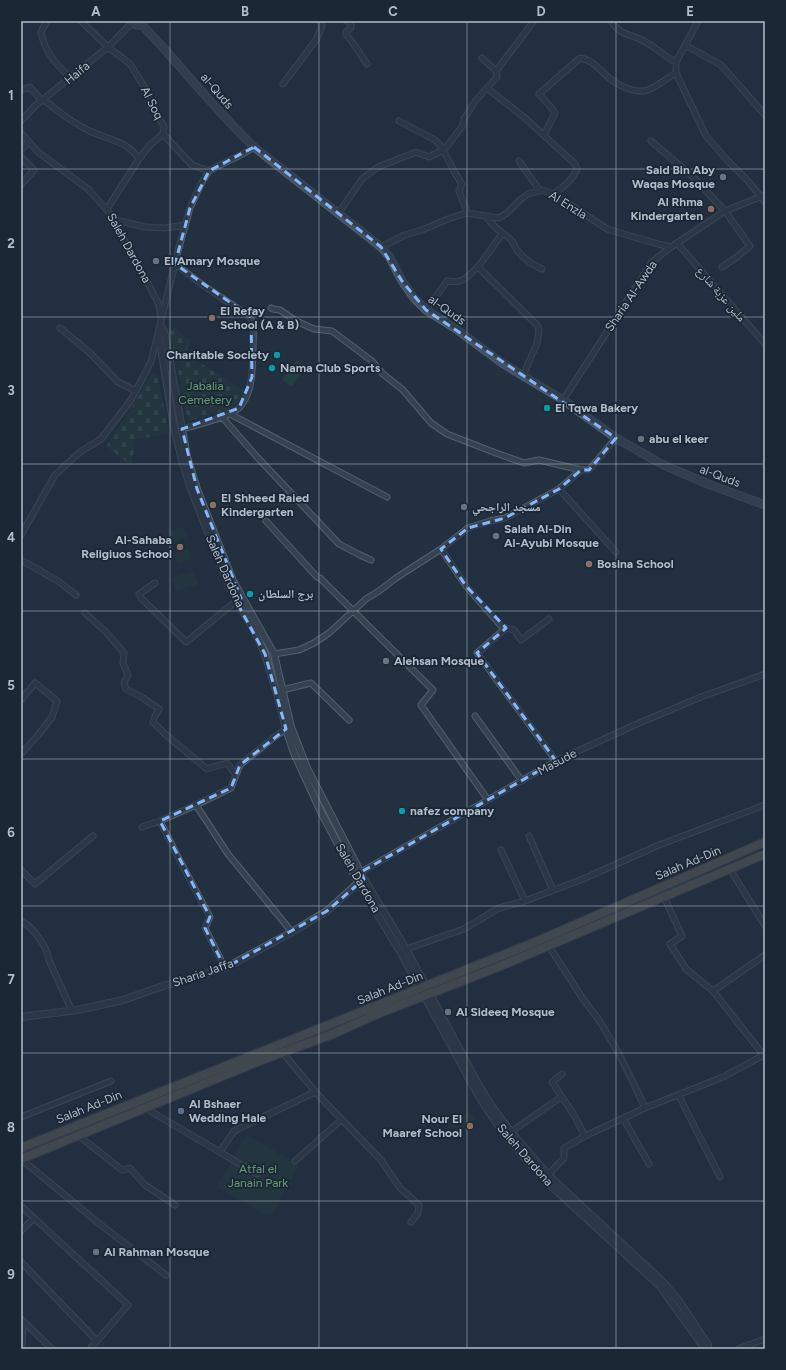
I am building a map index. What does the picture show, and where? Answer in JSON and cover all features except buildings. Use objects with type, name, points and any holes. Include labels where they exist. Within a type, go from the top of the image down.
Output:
[{"type":"highway","name":"Salah Ad-Din","points":[[21,1159],[282,1052],[333,1034],[540,940],[765,842]]},
{"type":"highway","name":"Salah Ad-Din","points":[[21,1148],[139,1100],[549,946],[765,854]]},
{"type":"main road","points":[[131,22],[135,25],[142,23]]},
{"type":"main road","name":"al-Quds","points":[[142,23],[236,131],[254,147],[381,247],[389,256],[402,282],[414,298],[426,310],[523,376],[563,400],[616,438],[668,467],[765,505]]},
{"type":"street","points":[[44,21],[46,23],[41,32],[46,49],[63,71],[71,78]]},
{"type":"street","name":"Al Soq","points":[[81,21],[108,47],[130,64],[145,88],[151,106],[164,126],[163,134],[192,164],[209,171]]},
{"type":"street","points":[[283,84],[316,40],[322,26],[320,21]]},
{"type":"street","points":[[347,21],[351,24],[351,28],[346,32],[346,34],[367,64]]},
{"type":"street","points":[[496,71],[534,21]]},
{"type":"street","points":[[612,21],[616,29],[641,40],[676,62]]},
{"type":"street","points":[[698,21],[676,62],[676,73],[706,136],[763,195],[765,202]]},
{"type":"street","name":"Haifa","points":[[21,121],[43,100],[108,47],[131,22]]},
{"type":"street","points":[[685,45],[721,65],[765,115]]},
{"type":"street","points":[[338,214],[362,179],[378,167],[416,152],[430,157],[443,150],[464,125],[464,119],[470,110],[497,77],[496,71],[482,58]]},
{"type":"street","points":[[544,135],[555,113],[550,105],[539,94],[580,58],[587,59],[597,66],[613,82],[634,90],[643,91],[652,88],[676,73]]},
{"type":"street","points":[[21,90],[30,87],[43,100],[65,117],[92,132],[126,145],[134,151],[139,159]]},
{"type":"street","points":[[487,88],[544,135],[574,163],[577,168],[576,172],[570,180],[554,194]]},
{"type":"street","points":[[399,121],[435,140],[441,146],[462,184],[459,191],[466,209],[466,213]]},
{"type":"street","name":"Saleh Dardona","points":[[21,133],[38,152],[88,189],[107,209],[116,220],[122,236],[150,287],[158,306],[165,334],[187,457],[239,600],[274,654],[288,728],[361,878],[401,953],[477,1082],[493,1108],[511,1132],[548,1176],[663,1282],[686,1312],[708,1345],[708,1349]]},
{"type":"street","points":[[107,209],[139,159],[150,145],[163,134]]},
{"type":"street","points":[[652,141],[692,176],[725,211],[750,246],[722,267]]},
{"type":"street","points":[[21,150],[28,142]]},
{"type":"street","points":[[21,535],[55,475],[80,452],[101,439],[131,400],[151,362],[162,325],[185,225],[190,208],[201,184],[209,171],[223,163],[244,155],[254,147]]},
{"type":"street","points":[[21,157],[34,170],[21,184]]},
{"type":"street","points":[[519,161],[540,190]]},
{"type":"street","name":"Al Enzla","points":[[381,247],[392,241],[466,213],[499,218],[507,213],[528,194],[540,190],[554,194],[607,229],[671,247]]},
{"type":"street","name":"Sharia Al-Awda","points":[[563,400],[652,262],[671,247],[725,211],[763,195]]},
{"type":"street","points":[[487,217],[490,224],[513,242],[515,248],[523,258],[542,269]]},
{"type":"street","points":[[116,220],[144,227],[165,228],[185,225]]},
{"type":"street","points":[[426,310],[448,280],[459,281],[469,276],[478,267],[502,234]]},
{"type":"street","name":"ملين عزبة شارع","points":[[677,243],[765,344]]},
{"type":"street","points":[[175,264],[251,318],[253,341],[252,378],[246,396],[239,408],[204,423],[182,429]]},
{"type":"street","points":[[478,267],[537,325],[539,330],[537,343],[523,376]]},
{"type":"street","points":[[271,308],[273,310],[280,310],[296,321],[314,330],[332,331],[372,361],[383,374],[403,390],[431,423],[447,434],[496,453],[524,463],[539,460],[581,470],[589,470],[616,438]]},
{"type":"street","name":"Saleh Dardona","points":[[162,325],[159,336],[174,427],[191,489],[223,572],[239,600],[265,654],[296,758],[322,814],[406,949],[424,992],[485,1106],[505,1135],[548,1182],[659,1285],[705,1349]]},
{"type":"street","points":[[60,328],[89,352],[118,382],[136,391]]},
{"type":"street","points":[[228,413],[387,497]]},
{"type":"street","points":[[221,416],[258,458],[339,544],[371,560]]},
{"type":"street","points":[[274,654],[299,650],[314,643],[329,633],[353,610],[396,578],[441,549],[468,528],[505,518],[559,489],[581,470]]},
{"type":"street","points":[[559,489],[616,552]]},
{"type":"street","points":[[266,521],[317,577],[320,578],[353,610],[433,690],[421,705],[488,800]]},
{"type":"street","points":[[441,549],[466,586],[502,627],[514,630],[521,640],[549,619]]},
{"type":"street","points":[[21,560],[58,581],[76,595]]},
{"type":"street","points":[[155,583],[139,594],[186,642],[239,600]]},
{"type":"street","points":[[85,613],[106,632],[124,653],[123,663],[128,675],[124,683],[126,689],[159,709],[154,716],[153,722],[207,770],[227,763],[236,775]]},
{"type":"street","points":[[506,628],[477,653],[556,761]]},
{"type":"street","name":"Masude","points":[[361,878],[488,800],[556,761],[701,697],[765,674]]},
{"type":"street","points":[[21,700],[35,683],[57,701],[52,717],[21,754]]},
{"type":"street","points":[[282,690],[312,683],[348,720]]},
{"type":"street","points":[[475,716],[522,781]]},
{"type":"street","points":[[142,827],[160,821],[231,788],[240,766],[277,735],[288,728]]},
{"type":"street","points":[[196,805],[228,854],[292,932]]},
{"type":"street","points":[[406,949],[464,928],[499,908],[525,901],[583,879],[659,845],[765,805]]},
{"type":"street","points":[[160,821],[210,917],[205,928],[225,968]]},
{"type":"street","points":[[21,870],[35,884],[93,836]]},
{"type":"street","points":[[529,836],[553,890]]},
{"type":"street","points":[[501,850],[525,901]]},
{"type":"street","points":[[730,869],[765,926]]},
{"type":"street","name":"Sharia Jaffa","points":[[21,1017],[72,1011],[123,1000],[163,986],[225,968],[328,911],[361,878]]},
{"type":"street","points":[[548,1176],[564,1158],[564,1148],[585,1136],[645,1108],[679,1096],[723,1077],[764,1056],[713,991],[686,968],[670,944],[682,936],[664,897]]},
{"type":"street","points":[[21,921],[32,929],[44,945],[48,955],[48,960],[72,1011]]},
{"type":"street","points":[[549,946],[582,999],[599,1020],[633,1082],[645,1108]]},
{"type":"street","points":[[713,991],[765,955]]},
{"type":"street","points":[[282,1052],[315,1092],[381,1160],[400,1188],[419,1205],[418,1213],[411,1222]]},
{"type":"street","points":[[562,1074],[552,1082],[574,1115],[585,1136]]},
{"type":"street","points":[[21,1117],[110,1081]]},
{"type":"street","points":[[220,1152],[234,1132],[315,1092]]},
{"type":"street","points":[[679,1096],[720,1177]]},
{"type":"street","points":[[511,1132],[561,1097]]},
{"type":"street","points":[[145,1108],[257,1174]]},
{"type":"street","points":[[623,1118],[649,1164]]},
{"type":"street","points":[[295,1161],[341,1120]]},
{"type":"street","points":[[78,1136],[122,1170],[130,1168],[145,1185],[175,1205]]},
{"type":"street","points":[[21,1159],[101,1225],[166,1275]]},
{"type":"street","points":[[21,1206],[128,1305],[90,1349]]},
{"type":"street","points":[[21,1231],[34,1218]]},
{"type":"street","points":[[21,1262],[97,1341]]},
{"type":"street","points":[[22,1320],[22,1349]]},
{"type":"street","points":[[22,1320],[52,1349]]},
{"type":"street","points":[[738,1349],[765,1339]]},
{"type":"highlighted area","points":[[254,147],[381,247],[402,281],[426,310],[616,438],[589,470],[581,470],[559,489],[505,518],[468,528],[441,549],[466,586],[506,628],[477,653],[556,761],[361,872],[364,879],[327,911],[225,968],[205,928],[210,917],[160,821],[231,788],[240,765],[286,729],[265,654],[236,601],[241,598],[197,489],[182,429],[239,408],[252,377],[252,321],[251,317],[175,264],[190,208],[209,171]]},
{"type":"green space","name":"Jabalia Cemetery","points":[[174,327],[191,341],[184,353],[245,391],[235,406],[218,413],[188,421],[170,332]]},
{"type":"green space","points":[[297,360],[306,367],[292,387],[282,380]]},
{"type":"green space","name":"Jabalia Cemetery","points":[[153,374],[157,375],[169,433],[136,440],[131,466],[110,449],[107,444]]},
{"type":"green space","points":[[183,527],[187,537],[173,542],[169,532]]},
{"type":"green space","points":[[187,548],[191,559],[178,564],[174,553]]},
{"type":"green space","points":[[194,571],[198,584],[176,591],[172,578]]},
{"type":"green space","points":[[469,1111],[475,1119],[458,1132],[451,1124]]},
{"type":"green space","name":"Atfal el Janain Park","points":[[246,1135],[299,1165],[270,1217],[217,1187]]},
{"type":"place","name":"Said Bin Aby Waqas Mosque","points":[[723,177]]},
{"type":"place","name":"Al Rhma Kindergarten","points":[[711,209]]},
{"type":"place","name":"El Amary Mosque","points":[[156,261]]},
{"type":"place","name":"El Refay School (A & B)","points":[[212,318]]},
{"type":"place","name":"Charitable Society","points":[[277,355]]},
{"type":"place","name":"Nama Club Sports","points":[[272,368]]},
{"type":"place","name":"El Tqwa Bakery","points":[[547,408]]},
{"type":"place","name":"abu el keer","points":[[641,439]]},
{"type":"place","name":"El Shheed Raied Kindergarten","points":[[213,505]]},
{"type":"place","name":"مسجد الراجحي","points":[[464,507]]},
{"type":"place","name":"Salah Al-Din Al-Ayubi Mosque","points":[[496,536]]},
{"type":"place","name":"Al-Sahaba Religiuos School","points":[[180,547]]},
{"type":"place","name":"Bosina School","points":[[589,564]]},
{"type":"place","name":"برج السلطان","points":[[250,594]]},
{"type":"place","name":"Alehsan Mosque","points":[[386,661]]},
{"type":"place","name":"nafez company","points":[[402,811]]},
{"type":"place","name":"Al Sideeq Mosque","points":[[448,1012]]},
{"type":"place","name":"Al Bshaer Wedding Hale","points":[[181,1111]]},
{"type":"place","name":"Nour El Maaref School","points":[[470,1126]]},
{"type":"place","name":"Al Rahman Mosque","points":[[96,1252]]}]
